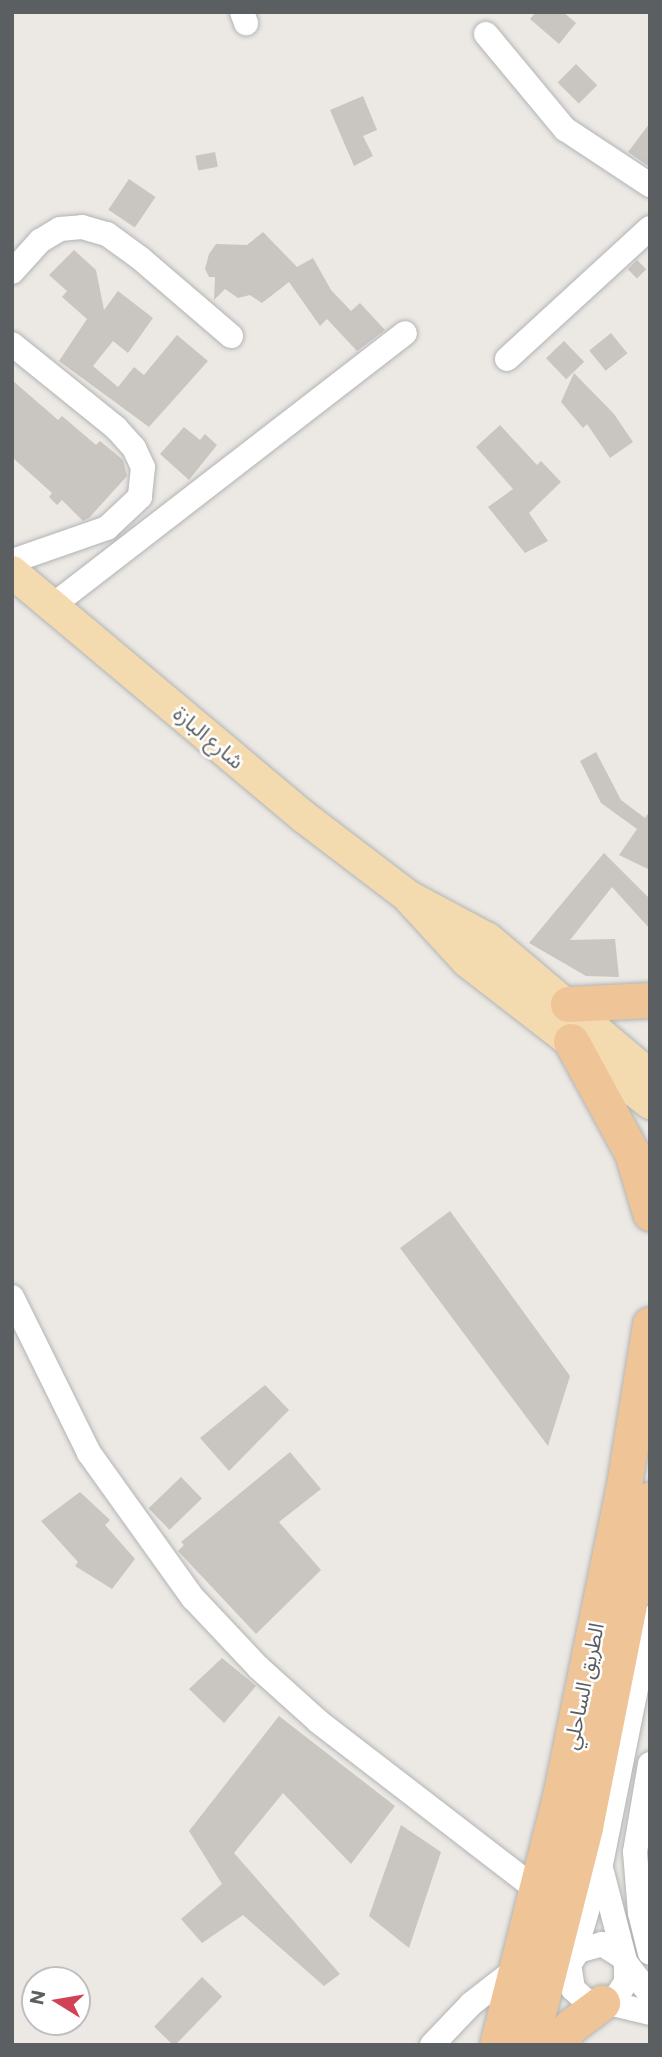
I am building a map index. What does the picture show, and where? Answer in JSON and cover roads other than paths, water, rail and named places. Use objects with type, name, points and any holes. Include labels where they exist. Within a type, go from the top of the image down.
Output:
[{"type":"highway","points":[[568,1004],[650,1000]]},
{"type":"highway","points":[[571,1041],[632,1153],[650,1213]]},
{"type":"highway","name":"الطريق الساحلي","points":[[497,2045],[536,1889],[623,1490],[650,1324]]},
{"type":"highway","name":"الطريق الساحلي","points":[[530,2045],[585,1827],[650,1499]]},
{"type":"highway","points":[[557,2045],[571,2026],[603,2002]]},
{"type":"main road","name":"شارع البازة","points":[[12,572],[304,817],[409,897],[488,939],[650,1076]]},
{"type":"main road","name":"شارع البازة","points":[[409,897],[467,961],[650,1102]]},
{"type":"street","points":[[486,34],[565,129],[650,185]]},
{"type":"street","points":[[12,272],[40,241],[60,229],[82,227],[107,234],[140,258],[231,337]]},
{"type":"street","points":[[507,359],[650,228]]},
{"type":"street","points":[[52,606],[405,333]]},
{"type":"street","points":[[12,344],[116,428],[134,448],[143,467],[141,497],[107,528],[12,561]]},
{"type":"street","points":[[12,1297],[89,1453],[193,1598],[259,1668],[319,1722],[536,1889]]},
{"type":"street","points":[[649,1621],[643,1679],[601,1864],[568,1973],[573,1989],[585,2000],[650,2013]]},
{"type":"street","points":[[650,1764],[635,1852],[640,1913],[650,1953]]},
{"type":"street","points":[[601,1864],[624,1960],[623,1989],[603,2002]]},
{"type":"street","points":[[574,1955],[585,1946],[602,1944],[624,1960],[650,1994]]},
{"type":"street","points":[[432,2045],[471,2004],[516,1969]]}]
